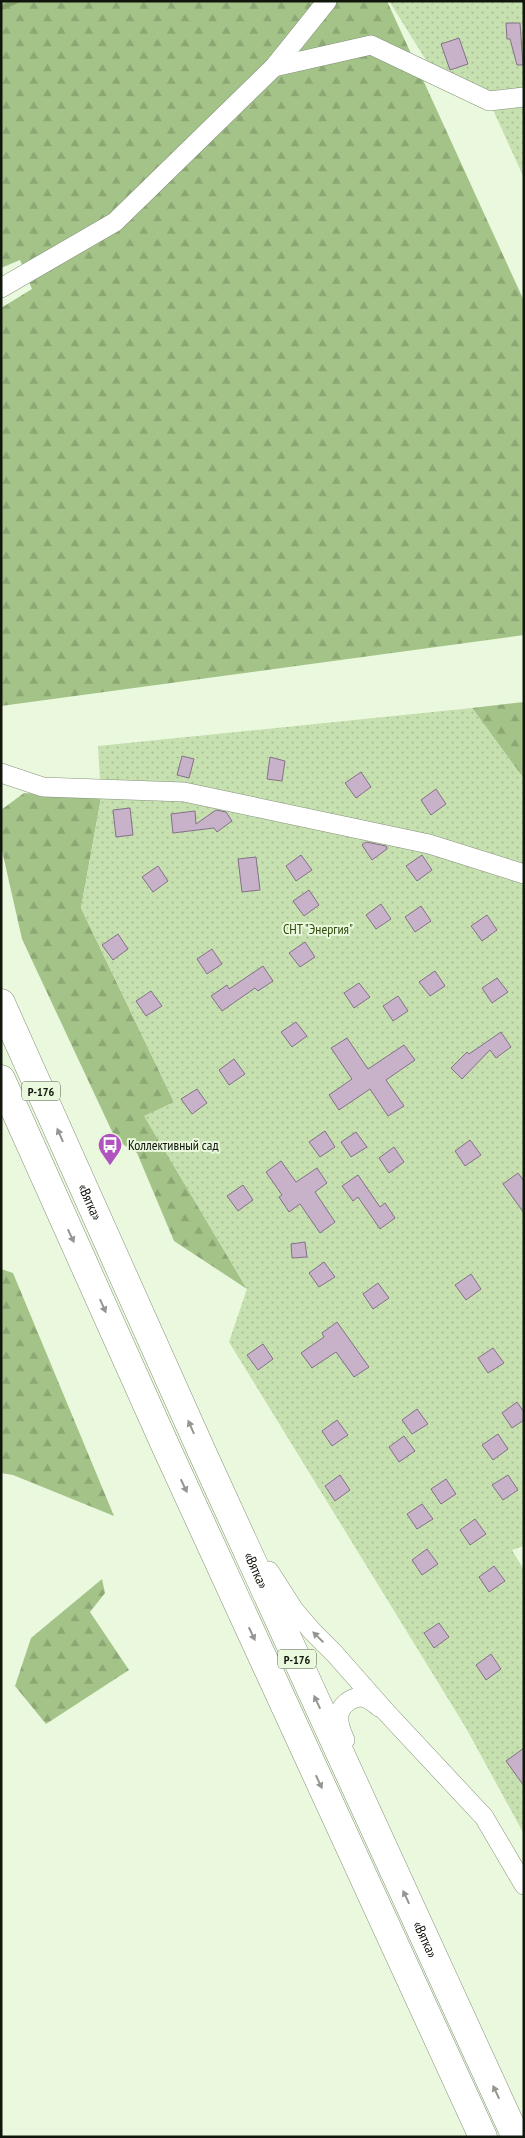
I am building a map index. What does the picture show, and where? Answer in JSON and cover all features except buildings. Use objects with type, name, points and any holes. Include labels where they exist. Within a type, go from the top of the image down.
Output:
[{"type":"highway","name":"«Вятка»","points":[[1,1003],[202,1452],[516,2137]]},
{"type":"highway","name":"Р-176","points":[[1,1079],[174,1465],[483,2137]]},
{"type":"street","points":[[1,288],[115,222],[274,66],[328,1]]},
{"type":"street","points":[[274,66],[371,45],[434,73],[489,101],[524,97]]},
{"type":"street","points":[[1,773],[43,787],[184,792],[429,844],[524,874]]},
{"type":"street","points":[[202,1452],[278,1587],[294,1610],[484,1817],[524,1885]]},
{"type":"street","points":[[386,1712],[368,1699],[361,1697],[354,1699],[344,1706],[338,1718],[386,1854]]},
{"type":"green space","points":[[1,1],[387,1],[524,301],[524,635],[1,706],[1,308],[32,289],[20,260],[1,268]]},
{"type":"green space","points":[[389,1],[524,1],[524,178],[489,101],[434,73]]},
{"type":"green space","points":[[524,702],[524,779],[472,708]]},
{"type":"green space","name":"СНТ \"Энергия\"","points":[[472,708],[524,779],[524,1546],[512,1550],[524,1570],[524,1834],[466,1728],[229,1342],[247,1289],[144,1116],[174,1102],[81,908],[101,798],[98,746]]},
{"type":"green space","points":[[24,793],[101,798],[81,908],[174,1102],[145,1117],[247,1289],[174,1241],[137,1153],[116,1140],[22,939],[1,846],[1,810]]},
{"type":"green space","points":[[1,1269],[13,1273],[114,1516],[13,1475],[1,1473]]},
{"type":"green space","points":[[102,1579],[105,1593],[90,1612],[129,1670],[46,1724],[15,1686],[31,1638]]},
{"type":"waterway","points":[[1,8],[17,1]]},
{"type":"place","name":"Коллективный сад","points":[[110,1166]]}]
